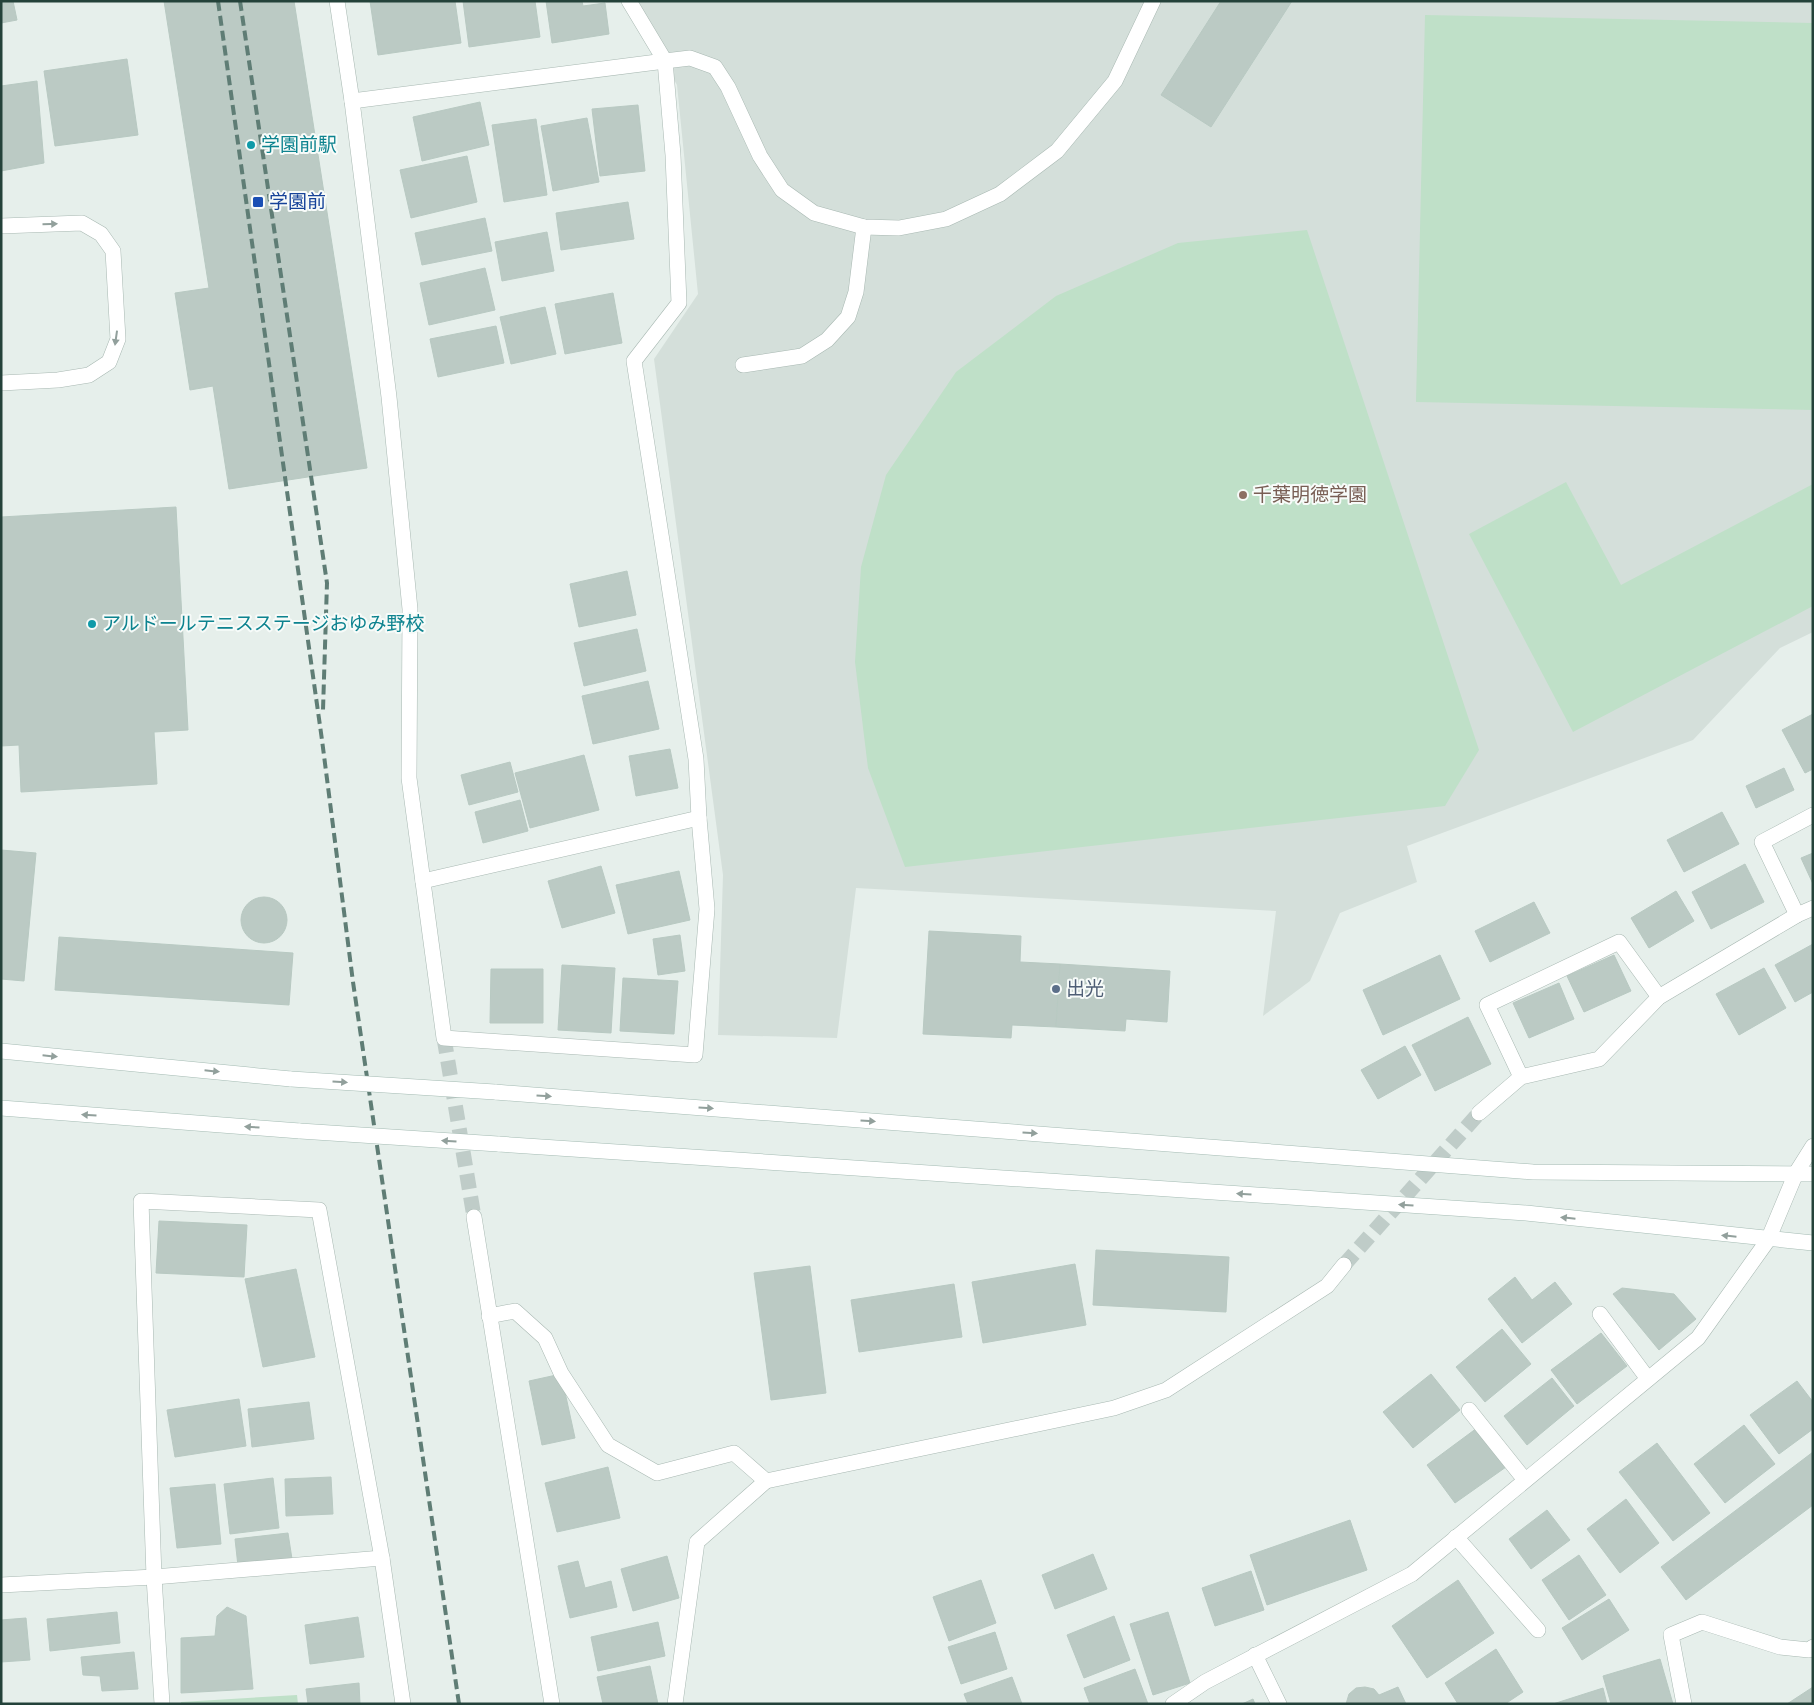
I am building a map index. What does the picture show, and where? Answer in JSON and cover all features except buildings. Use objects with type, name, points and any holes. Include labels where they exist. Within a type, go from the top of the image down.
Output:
[{"type":"street","points":[[337,1],[352,101],[389,397],[409,599],[409,778],[444,1038],[695,1055],[707,909],[696,759],[634,362],[679,303],[673,155],[665,61],[629,1]]},
{"type":"street","points":[[352,101],[690,58],[715,67],[728,87],[760,156],[782,190],[814,213],[864,227],[899,228],[946,218],[1000,194],[1056,151],[1115,81],[1153,1]]},
{"type":"street","points":[[1,226],[82,223],[101,234],[113,251],[118,339],[109,362],[89,375],[58,380],[1,383]]},
{"type":"street","points":[[743,365],[802,356],[827,340],[848,317],[856,292],[864,227]]},
{"type":"street","points":[[1797,915],[1762,842],[1813,815]]},
{"type":"street","points":[[424,881],[699,818]]},
{"type":"street","points":[[1479,1113],[1521,1077],[1600,1059],[1659,997],[1797,915],[1813,908]]},
{"type":"street","points":[[1521,1077],[1487,1005],[1619,942],[1659,997]]},
{"type":"street","points":[[1,1051],[291,1079],[495,1092],[1533,1172],[1796,1172],[1813,1174]]},
{"type":"street","points":[[1,1108],[300,1131],[1526,1213],[1768,1240],[1813,1243]]},
{"type":"street","points":[[1173,1704],[1205,1682],[1412,1574],[1698,1338],[1768,1240],[1796,1172],[1813,1146]]},
{"type":"street","points":[[162,1704],[154,1577],[141,1201],[319,1210],[382,1558],[402,1704]]},
{"type":"street","points":[[474,1217],[552,1704]]},
{"type":"street","points":[[675,1704],[697,1542],[766,1481],[1114,1408],[1166,1390],[1327,1286],[1344,1265]]},
{"type":"street","points":[[489,1316],[515,1311],[545,1338],[561,1373],[608,1446],[657,1473],[734,1453],[766,1481]]},
{"type":"street","points":[[1600,1314],[1648,1379]]},
{"type":"street","points":[[1470,1410],[1525,1480]]},
{"type":"street","points":[[1456,1537],[1538,1630]]},
{"type":"street","points":[[1,1585],[154,1577],[382,1558]]},
{"type":"street","points":[[1684,1704],[1671,1635],[1702,1622],[1780,1647],[1809,1650],[1813,1647]]},
{"type":"street","points":[[1255,1655],[1279,1704]]},
{"type":"shaded area","name":"千葉明徳学園","points":[[630,1],[1813,1],[1813,632],[1780,648],[1693,740],[1407,846],[1417,882],[1340,913],[1310,981],[1263,1016],[1276,911],[856,888],[837,1038],[718,1035],[723,875],[654,359],[698,294],[677,85]]},
{"type":"green space","points":[[1425,15],[1813,23],[1813,410],[1416,402]]},
{"type":"green space","points":[[1307,230],[1479,750],[1445,806],[905,867],[868,768],[855,662],[861,567],[886,475],[956,372],[1056,296],[1178,243]]},
{"type":"green space","points":[[1566,482],[1621,585],[1813,484],[1813,606],[1573,732],[1469,534]]},
{"type":"green space","points":[[297,1695],[298,1704],[181,1704],[181,1702]]},
{"type":"tunnel","points":[[444,1038],[474,1217]]},
{"type":"tunnel","points":[[1344,1265],[1479,1113]]},
{"type":"railway","points":[[218,1],[322,740],[353,982],[459,1704]]},
{"type":"railway","points":[[240,1],[327,583],[323,710]]},
{"type":"place","name":"学園前駅","points":[[251,145]]},
{"type":"place","name":"学園前","points":[[258,202]]},
{"type":"place","name":"千葉明徳学園","points":[[1243,495]]},
{"type":"place","name":"アルドールテニスステージおゆみ野校","points":[[92,624]]},
{"type":"place","name":"出光","points":[[1056,989]]}]
